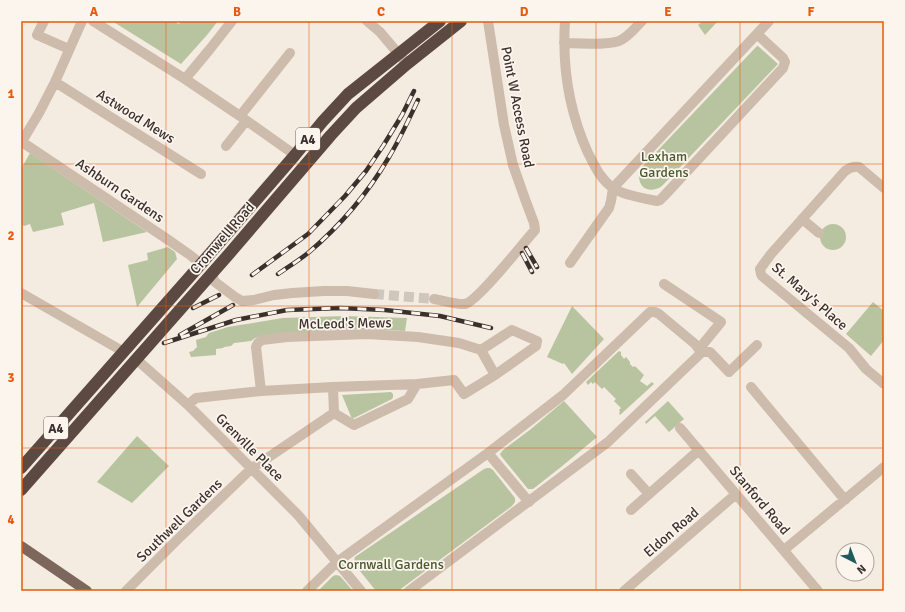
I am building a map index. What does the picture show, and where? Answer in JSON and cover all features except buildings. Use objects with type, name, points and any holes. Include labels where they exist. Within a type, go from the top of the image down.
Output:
[{"type":"highway","name":"Cromwell Road","points":[[21,468],[201,264],[348,94],[440,21]]},
{"type":"highway","name":"Cromwell Road","points":[[21,490],[229,254],[330,135],[356,108],[407,64],[462,21]]},
{"type":"main road","points":[[21,546],[87,591]]},
{"type":"street","points":[[44,21],[38,35],[69,49]]},
{"type":"street","points":[[21,142],[39,113],[55,82],[82,21]]},
{"type":"street","points":[[93,21],[185,79],[295,155]]},
{"type":"street","points":[[185,79],[232,21]]},
{"type":"street","points":[[367,21],[380,32],[407,64]]},
{"type":"street","points":[[565,21],[565,65],[569,95],[579,130],[597,171],[613,188],[621,192],[652,200],[660,200],[783,68],[785,62],[783,58],[757,34]]},
{"type":"street","points":[[564,43],[610,44],[619,42],[642,21]]},
{"type":"street","points":[[570,263],[609,208],[613,188],[770,21]]},
{"type":"street","name":"Point W Access Road","points":[[434,299],[464,304],[470,302],[535,230],[534,223],[511,158],[504,125],[489,24]]},
{"type":"street","points":[[226,146],[243,118],[290,53]]},
{"type":"street","name":"Astwood Mews","points":[[55,82],[201,174]]},
{"type":"street","name":"Ashburn Gardens","points":[[21,142],[167,239],[201,264]]},
{"type":"street","name":"St. Mary's Place","points":[[884,188],[859,167],[853,167],[845,171],[761,266],[760,269],[762,276],[849,348],[866,368],[884,384]]},
{"type":"street","points":[[802,219],[819,233]]},
{"type":"street","points":[[211,273],[215,282],[242,301],[254,300],[274,295],[324,290],[347,290],[374,294]]},
{"type":"street","points":[[409,591],[608,442],[700,354],[700,350],[721,322],[664,284]]},
{"type":"street","points":[[21,293],[124,352]]},
{"type":"street","points":[[307,591],[337,562],[488,453],[562,395],[645,315],[650,312],[659,314],[695,344],[700,350],[710,352],[729,372],[757,345]]},
{"type":"street","points":[[188,405],[196,398],[261,391],[417,384],[454,380],[464,394],[495,375],[536,346],[538,341],[512,330],[481,350],[495,375]]},
{"type":"street","name":"McLeod's Mews","points":[[261,391],[256,347],[262,340],[286,337],[367,334],[418,337],[459,343],[481,350]]},
{"type":"street","name":"Grenville Place","points":[[136,359],[188,405],[298,515],[337,562]]},
{"type":"street","points":[[333,387],[334,413],[354,425],[408,399],[417,384]]},
{"type":"street","points":[[751,387],[845,500]]},
{"type":"street","name":"Southwell Gardens","points":[[126,591],[251,469],[334,413]]},
{"type":"street","name":"Stanford Road","points":[[680,428],[784,550],[814,590]]},
{"type":"street","points":[[631,510],[699,450]]},
{"type":"street","points":[[488,453],[529,502]]},
{"type":"street","points":[[784,550],[884,467]]},
{"type":"street","points":[[631,474],[649,494]]},
{"type":"street","name":"Eldon Road","points":[[624,591],[736,494]]},
{"type":"street","points":[[337,562],[361,591]]},
{"type":"green space","points":[[112,21],[173,21],[179,24],[181,21],[218,21],[181,64]]},
{"type":"green space","points":[[703,21],[718,21],[705,35],[698,25]]},
{"type":"green space","name":"Lexham Gardens","points":[[757,46],[778,64],[662,186],[651,190],[643,187],[639,179],[641,168]]},
{"type":"green space","points":[[30,153],[147,232],[103,242],[94,203],[61,213],[64,225],[33,232],[30,224],[24,226],[21,224],[21,169]]},
{"type":"green space","points":[[833,224],[842,228],[846,237],[842,246],[833,250],[824,246],[820,237],[824,228]]},
{"type":"green space","points":[[168,247],[175,252],[177,259],[137,307],[128,265],[148,260],[147,253]]},
{"type":"green space","points":[[873,302],[884,311],[884,340],[871,356],[846,334]]},
{"type":"green space","points":[[572,306],[604,339],[572,374],[564,363],[563,364],[547,357]]},
{"type":"green space","points":[[345,316],[407,318],[405,331],[367,329],[331,330],[263,336],[255,338],[251,341],[234,343],[231,346],[216,349],[216,355],[191,357],[189,352],[193,351],[197,347],[196,340],[206,337],[209,333],[228,327],[283,318]]},
{"type":"green space","points":[[619,351],[624,359],[626,357],[633,367],[635,366],[644,375],[640,381],[647,386],[652,382],[654,384],[620,415],[619,410],[621,408],[614,401],[616,399],[604,387],[602,389],[595,382],[593,384],[591,382],[588,385],[586,382]]},
{"type":"green space","points":[[391,392],[393,394],[392,399],[352,419],[342,395]]},
{"type":"green space","points":[[564,401],[597,437],[533,489],[528,489],[500,454]]},
{"type":"green space","points":[[668,401],[684,419],[669,432],[655,416],[646,424],[645,422]]},
{"type":"green space","points":[[137,436],[169,466],[132,503],[97,482]]},
{"type":"green space","name":"Cornwall Gardens","points":[[487,468],[493,470],[515,498],[515,502],[512,506],[398,591],[376,591],[356,566],[354,562],[355,557]]},
{"type":"green space","name":"Cornwall Gardens","points":[[333,576],[340,576],[353,591],[318,591]]},
{"type":"tunnel","points":[[374,294],[434,299]]},
{"type":"railway","points":[[252,275],[308,234],[345,196],[366,171],[383,146],[402,115],[414,91]]},
{"type":"railway","points":[[278,274],[320,243],[363,196],[393,150],[418,100]]},
{"type":"railway","points":[[526,248],[537,267]]},
{"type":"railway","points":[[522,253],[532,272]]},
{"type":"railway","points":[[193,308],[219,295]]},
{"type":"railway","points":[[180,335],[233,305]]},
{"type":"railway","points":[[164,343],[236,320],[287,310],[340,308],[385,310],[440,316],[491,328]]}]
